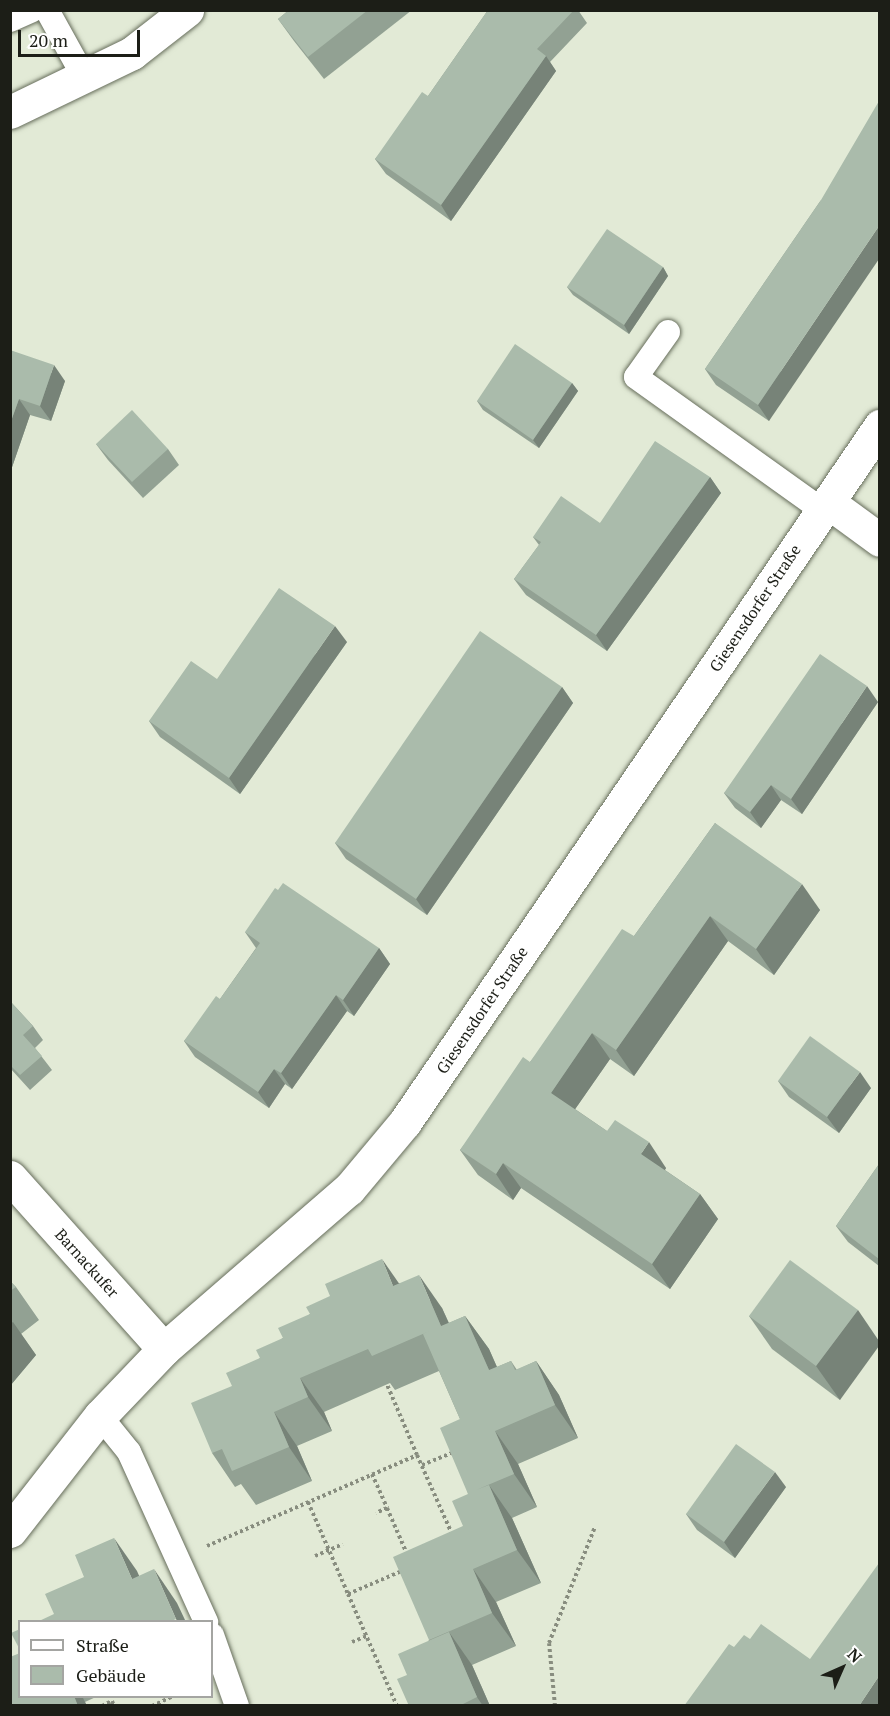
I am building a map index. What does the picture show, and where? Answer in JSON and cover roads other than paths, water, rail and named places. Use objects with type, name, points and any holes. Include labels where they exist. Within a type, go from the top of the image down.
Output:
[{"type":"street","points":[[10,112],[132,53],[188,10]]},
{"type":"street","name":"Giesensdorfer Straße","points":[[10,1531],[100,1416],[164,1349],[349,1189],[405,1122],[879,426]]},
{"type":"street","points":[[825,506],[879,540]]},
{"type":"street","name":"Barnackufer","points":[[10,1176],[164,1349]]},
{"type":"lane","points":[[10,20],[32,10]]},
{"type":"lane","points":[[47,10],[84,77]]},
{"type":"lane","points":[[668,332],[636,377],[825,506]]},
{"type":"lane","points":[[100,1416],[129,1452],[205,1620]]},
{"type":"lane","points":[[213,1638],[237,1706]]}]
